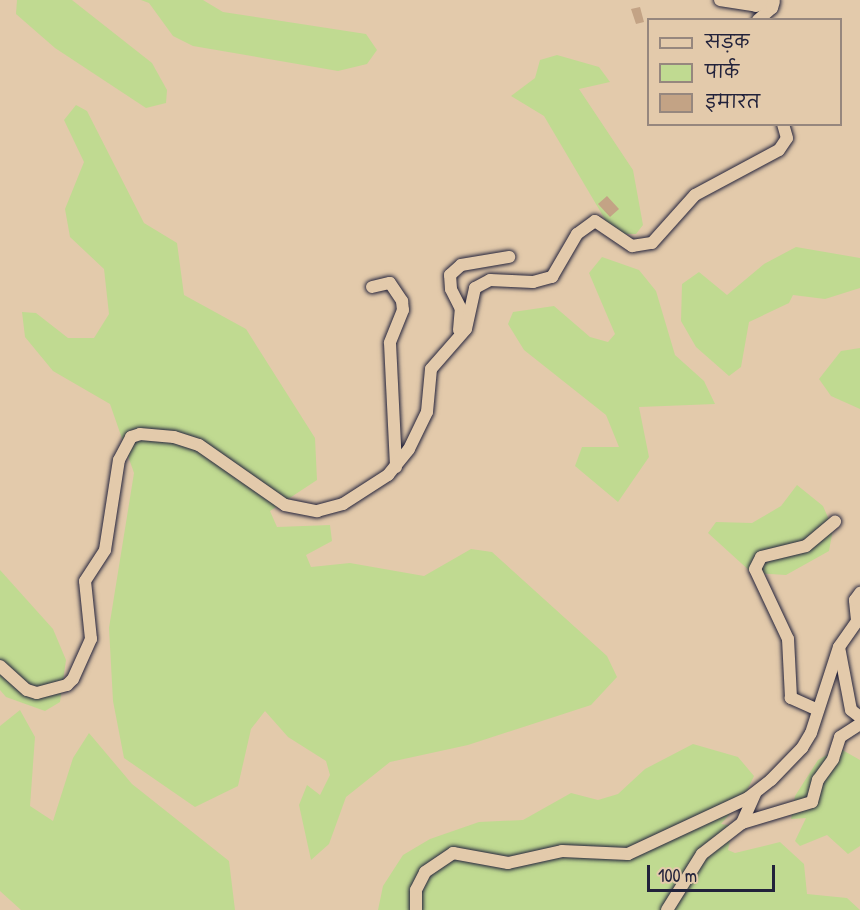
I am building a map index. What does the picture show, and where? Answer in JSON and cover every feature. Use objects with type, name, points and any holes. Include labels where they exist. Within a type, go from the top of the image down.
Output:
[{"type":"street","points":[[720,0],[756,6],[772,0],[772,8],[760,18]]},
{"type":"street","points":[[0,666],[27,690],[37,693],[67,685],[73,679],[91,639],[85,581],[105,550],[119,460],[122,449],[135,435],[174,437],[199,445],[269,496],[301,510],[317,511],[344,504],[396,467],[427,412],[431,369],[459,340],[466,329],[472,293],[481,283],[533,282],[552,277],[577,234],[595,221],[632,246],[652,243],[695,195],[779,150],[787,138],[784,126]]},
{"type":"street","points":[[459,340],[461,309],[451,289],[450,274],[461,265],[508,257]]},
{"type":"street","points":[[372,287],[390,283],[402,301],[403,310],[390,344],[396,467]]},
{"type":"street","points":[[818,710],[791,698],[788,639],[754,569],[761,556],[806,546],[835,522]]},
{"type":"street","points":[[416,910],[416,890],[425,872],[453,853],[508,863],[562,851],[628,854],[756,793],[802,748],[818,710],[839,647],[858,618],[855,600],[860,593]]},
{"type":"street","points":[[839,647],[851,710],[860,717]]},
{"type":"street","points":[[667,910],[702,854],[742,823],[812,802],[818,780],[833,759],[840,737],[860,724]]},
{"type":"street","points":[[742,823],[756,793]]},
{"type":"green space","points":[[17,0],[72,0],[152,63],[167,90],[166,103],[146,108],[55,48],[16,14]]},
{"type":"green space","points":[[141,0],[203,0],[223,12],[366,34],[377,50],[367,64],[338,71],[193,46],[173,36],[149,3]]},
{"type":"green space","points":[[557,55],[599,67],[610,82],[579,89],[633,170],[643,225],[636,234],[621,234],[606,221],[544,116],[511,96],[535,78],[540,60]]},
{"type":"green space","points":[[76,105],[87,111],[144,223],[177,243],[184,295],[246,329],[315,438],[317,480],[270,511],[277,527],[330,525],[332,541],[306,555],[311,567],[350,563],[424,576],[471,549],[492,552],[607,656],[617,677],[591,705],[468,745],[390,762],[346,797],[329,844],[311,860],[299,805],[307,785],[320,795],[330,775],[326,761],[288,737],[265,711],[251,729],[238,786],[195,807],[124,758],[113,701],[109,628],[134,473],[110,404],[53,371],[25,337],[22,312],[36,313],[68,338],[94,338],[109,314],[104,269],[70,237],[65,209],[84,162],[64,120]]},
{"type":"green space","points":[[796,247],[860,258],[860,288],[825,299],[793,295],[789,303],[749,322],[741,367],[729,376],[696,347],[681,321],[682,284],[699,272],[727,295],[764,264]]},
{"type":"green space","points":[[602,257],[639,270],[656,291],[675,355],[704,381],[715,404],[639,407],[649,457],[618,502],[575,466],[582,447],[619,447],[606,415],[524,350],[508,324],[513,312],[554,306],[590,337],[608,342],[615,334],[589,273]]},
{"type":"green space","points":[[860,348],[860,409],[831,396],[819,379],[841,351]]},
{"type":"green space","points":[[797,485],[823,506],[833,529],[829,551],[786,575],[752,573],[708,533],[716,522],[752,523],[781,506]]},
{"type":"green space","points":[[0,570],[53,629],[66,660],[60,702],[45,711],[6,697],[0,690]]},
{"type":"green space","points":[[20,710],[35,737],[30,806],[53,821],[73,758],[89,733],[132,784],[229,861],[235,910],[21,910],[0,891],[0,726]]},
{"type":"green space","points":[[693,744],[738,757],[754,776],[743,799],[721,824],[733,826],[728,850],[735,853],[780,842],[804,864],[807,894],[847,898],[860,910],[378,910],[383,886],[403,855],[430,839],[479,822],[523,820],[571,793],[598,800],[618,794],[645,769]]},
{"type":"green space","points":[[839,748],[860,760],[860,846],[848,854],[827,835],[800,846],[795,841],[806,818],[791,819],[795,796],[818,760]]},
{"type":"building","points":[[640,7],[644,22],[636,24],[631,9]]},
{"type":"building","points":[[607,196],[619,209],[610,217],[598,204]]}]
